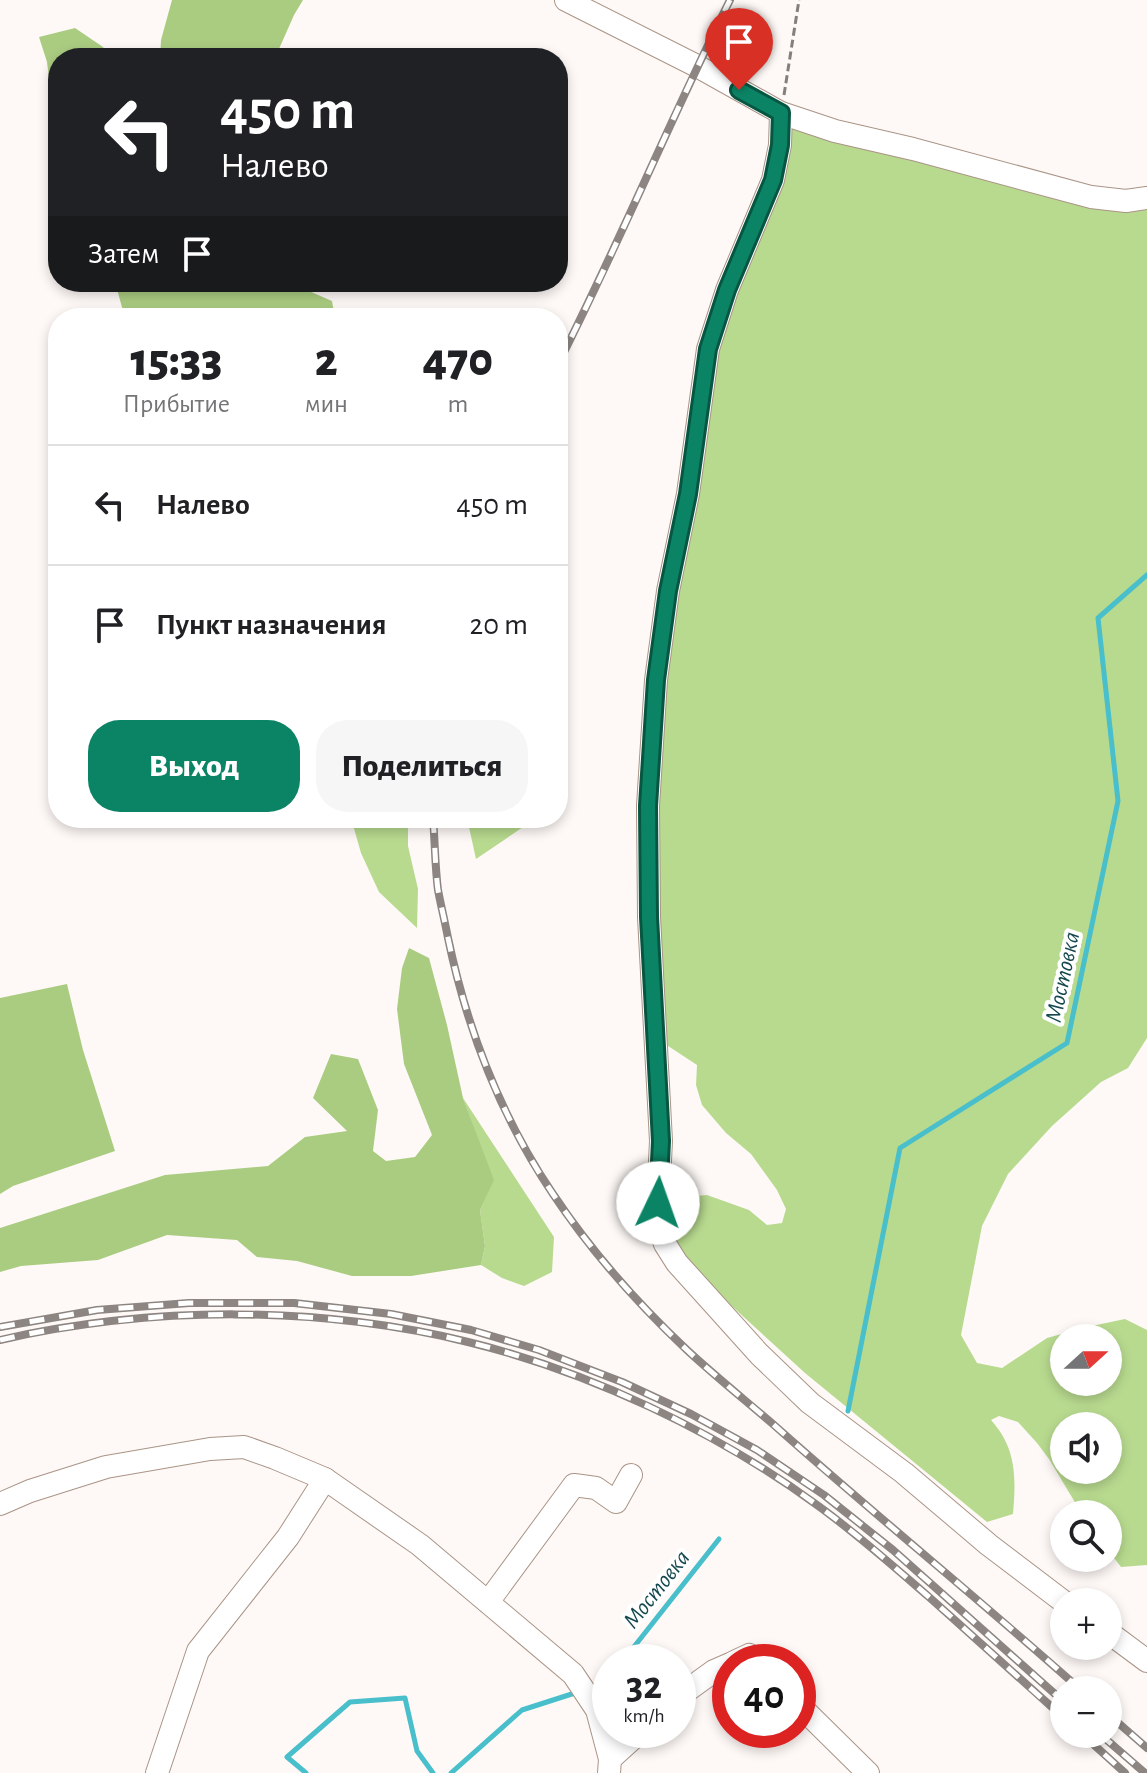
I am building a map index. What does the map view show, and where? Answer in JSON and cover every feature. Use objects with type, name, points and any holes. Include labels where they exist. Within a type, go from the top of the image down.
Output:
[{"type":"street","points":[[566,0],[697,66],[781,113],[835,131],[1091,197],[1126,201],[1147,198]]},
{"type":"street","points":[[781,113],[780,145],[773,180],[727,290],[708,349],[688,494],[668,591],[656,680],[648,806],[649,917],[661,1141],[657,1220],[665,1244],[677,1263],[759,1354],[810,1403],[904,1473],[989,1545],[1050,1591]]},
{"type":"street","points":[[0,1504],[106,1467],[210,1449],[244,1447],[325,1479],[420,1545],[573,1674],[597,1710],[610,1766]]},
{"type":"street","points":[[488,1602],[574,1485],[596,1488],[616,1502],[631,1475]]},
{"type":"street","points":[[157,1773],[198,1651],[288,1537],[325,1479]]},
{"type":"street","points":[[1122,1642],[1147,1661]]},
{"type":"street","points":[[816,1722],[868,1773]]},
{"type":"street","points":[[610,1766],[626,1748]]},
{"type":"path","points":[[781,113],[799,0]]},
{"type":"green space","points":[[172,0],[303,0],[279,48],[161,48]]},
{"type":"green space","points":[[75,28],[104,48],[48,48],[48,70],[39,37]]},
{"type":"green space","points":[[781,113],[835,131],[1147,198],[1147,1038],[1128,1068],[1101,1082],[1052,1126],[1008,1174],[982,1226],[961,1335],[977,1363],[1002,1368],[1050,1337],[1050,1396],[1122,1396],[1122,1324],[1101,1324],[1125,1319],[1147,1330],[1147,1565],[1122,1567],[1122,1500],[1074,1500],[1064,1484],[1122,1484],[1122,1412],[1050,1412],[1050,1461],[1018,1422],[999,1416],[991,1420],[1006,1442],[1013,1464],[1013,1514],[987,1522],[805,1373],[682,1256],[673,1232],[676,1213],[686,1197],[707,1195],[749,1210],[767,1225],[782,1223],[786,1209],[777,1190],[751,1154],[726,1133],[702,1105],[696,1085],[697,1065],[656,1038],[648,806],[701,391],[773,180]]},
{"type":"green space","points":[[118,292],[311,292],[332,301],[333,308],[122,308]]},
{"type":"green space","points":[[354,828],[408,828],[408,846],[418,889],[417,928],[379,892],[361,853]]},
{"type":"green space","points":[[469,828],[522,828],[476,859]]},
{"type":"green space","points":[[409,948],[429,958],[463,1098],[494,1180],[480,1210],[485,1246],[481,1265],[411,1276],[352,1276],[297,1261],[257,1257],[237,1240],[167,1235],[98,1260],[21,1266],[0,1272],[0,1228],[165,1175],[268,1166],[305,1137],[347,1131],[313,1098],[331,1054],[358,1059],[378,1110],[373,1151],[386,1161],[415,1157],[432,1135],[404,1064],[397,1009],[402,968]]},
{"type":"green space","points":[[67,984],[83,1050],[115,1151],[13,1186],[0,1194],[0,998]]},
{"type":"green space","points":[[463,1098],[554,1237],[552,1272],[524,1286],[502,1278],[481,1265],[485,1246],[480,1210],[493,1180]]},
{"type":"waterway","name":"Мостовка","points":[[848,1411],[900,1148],[1067,1043],[1118,801],[1098,618],[1147,575]]},
{"type":"waterway","name":"Мостовка","points":[[636,1644],[719,1539]]},
{"type":"waterway","name":"Мостовка","points":[[451,1773],[522,1710],[578,1692]]},
{"type":"waterway","name":"Мостовка","points":[[306,1773],[287,1757],[350,1702],[405,1698],[417,1751],[433,1773]]},
{"type":"railway","points":[[568,343],[730,0]]},
{"type":"railway","points":[[434,828],[438,890],[456,972],[476,1039],[517,1134],[534,1165],[583,1236],[633,1295],[698,1360],[1065,1676]]},
{"type":"railway","points":[[0,1327],[97,1310],[189,1303],[294,1303],[391,1314],[471,1330],[539,1350],[622,1382],[691,1414],[757,1450],[824,1495],[893,1550],[1050,1690]]},
{"type":"railway","points":[[0,1340],[57,1329],[174,1316],[294,1316],[411,1330],[468,1342],[559,1369],[650,1407],[778,1478],[860,1538],[1050,1706]]},
{"type":"railway","points":[[1122,1726],[1147,1748]]},
{"type":"railway","points":[[1097,1748],[1125,1773]]},
{"type":"railway","points":[[1116,1748],[1145,1773]]},
{"type":"route","points":[[658,1203],[661,1141],[649,917],[648,806],[656,680],[668,591],[688,494],[708,349],[727,290],[773,180],[780,145],[781,113],[739,90]]}]
